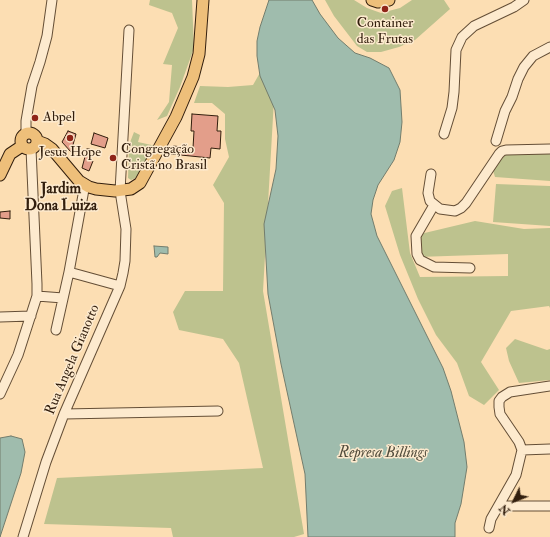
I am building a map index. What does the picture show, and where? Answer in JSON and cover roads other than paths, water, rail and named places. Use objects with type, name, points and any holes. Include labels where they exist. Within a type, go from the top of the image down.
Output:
[{"type":"main road","points":[[0,175],[10,154],[30,145],[45,144],[52,149],[79,181],[96,189],[120,191],[131,189],[140,183],[176,117],[186,95],[198,61],[203,0]]},
{"type":"main road","points":[[372,0],[378,2],[389,0]]},
{"type":"main road","points":[[26,133],[20,139],[30,145]]},
{"type":"street","points":[[444,134],[452,108],[456,50],[462,36],[474,26],[514,7],[524,0]]},
{"type":"street","points":[[26,133],[26,121],[32,86],[47,36],[51,2]]},
{"type":"street","name":"Rua Angela Gianotto","points":[[23,537],[46,462],[64,414],[120,286],[125,261],[126,229],[120,191],[128,30]]},
{"type":"street","points":[[496,141],[505,111],[521,73],[533,56],[549,51]]},
{"type":"street","points":[[0,394],[18,355],[37,296],[30,145]]},
{"type":"street","points":[[431,174],[428,193],[430,201],[440,209],[454,211],[461,208],[473,195],[498,154],[502,151],[550,149]]},
{"type":"street","points":[[56,330],[69,272],[85,184]]},
{"type":"street","points":[[434,205],[416,236],[417,254],[420,260],[434,267],[470,268]]},
{"type":"street","points":[[69,272],[120,286]]},
{"type":"street","points":[[37,296],[63,298]]},
{"type":"street","points":[[0,317],[31,316]]},
{"type":"street","points":[[489,528],[491,519],[516,475],[522,450],[519,442],[500,414],[498,407],[499,401],[510,392],[550,386]]},
{"type":"street","points":[[64,414],[218,411]]},
{"type":"street","points":[[522,450],[550,449]]},
{"type":"street","points":[[499,506],[550,506]]},
{"type":"water","name":"Represa Billings","points":[[269,0],[312,0],[320,14],[338,38],[355,53],[370,58],[389,68],[400,90],[402,122],[400,142],[394,160],[378,185],[373,200],[371,214],[377,236],[443,368],[451,391],[464,442],[467,467],[461,504],[455,523],[455,537],[308,537],[305,474],[281,364],[268,294],[264,224],[276,169],[278,136],[275,110],[260,76],[257,56],[257,41]]},
{"type":"water","points":[[154,246],[168,247],[168,254],[160,253],[157,257],[155,257]]},
{"type":"water","points":[[11,436],[22,439],[25,452],[21,473],[0,537],[0,438]]},
{"type":"place","name":"Container das Frutas","points":[[385,9]]},
{"type":"place","name":"Abpel","points":[[35,118]]},
{"type":"place","name":"Jesus Hope","points":[[70,138]]},
{"type":"place","name":"Congregação Cristã no Brasil","points":[[113,158]]},
{"type":"district","name":"Jardim Dona Luiza","points":[[61,198]]}]
